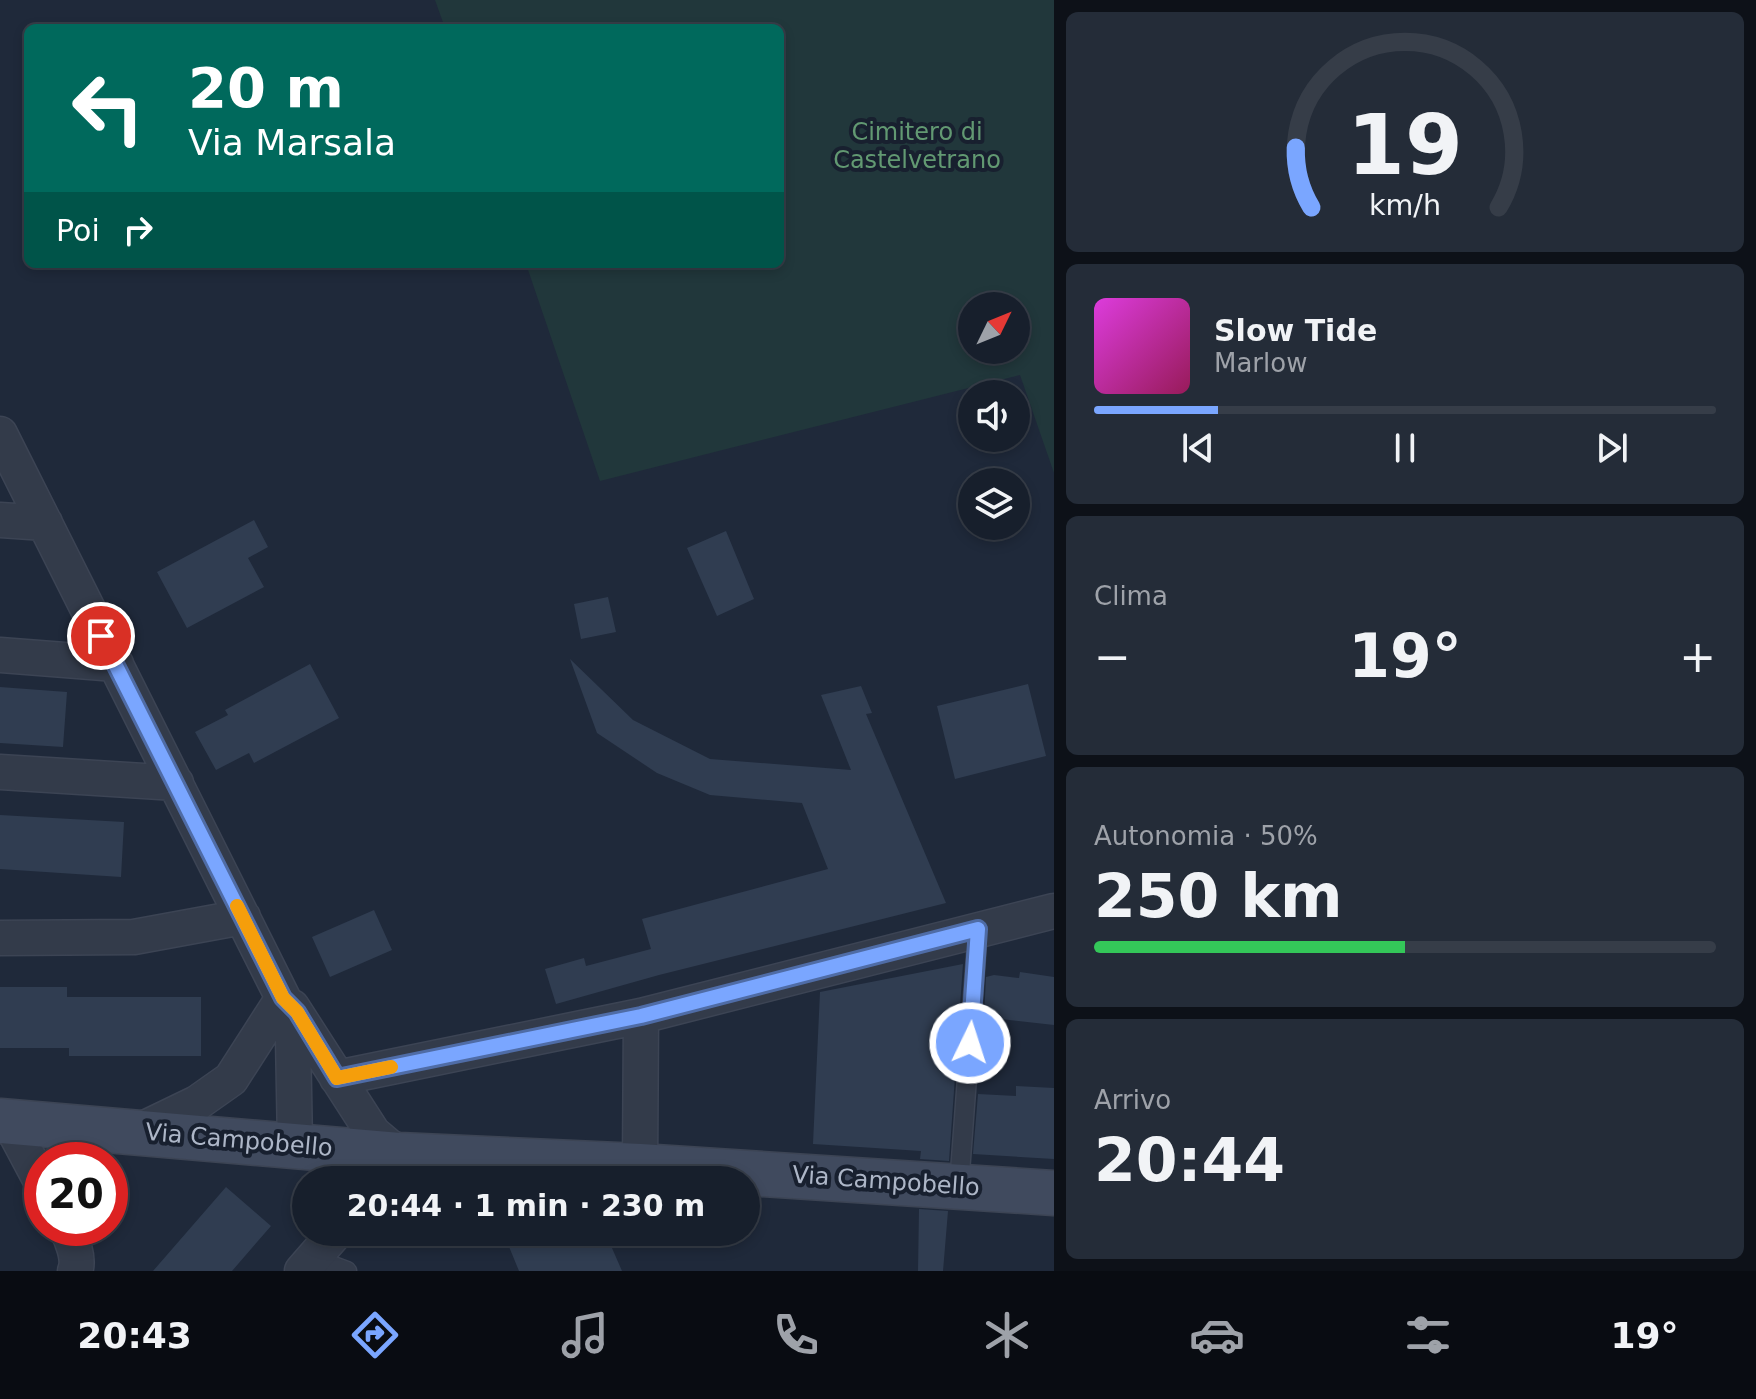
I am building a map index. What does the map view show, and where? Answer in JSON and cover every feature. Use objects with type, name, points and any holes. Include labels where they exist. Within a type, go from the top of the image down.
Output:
[{"type":"main road","name":"Via Campobello","points":[[4,1121],[295,1144],[384,1166]]},
{"type":"main road","name":"Via Campobello","points":[[760,1174],[1054,1193]]},
{"type":"street","points":[[0,434],[283,998],[293,1037],[295,1144]]},
{"type":"street","points":[[0,520],[45,523]]},
{"type":"street","points":[[0,655],[116,664]]},
{"type":"street","points":[[0,772],[176,783]]},
{"type":"street","points":[[337,1078],[641,1016],[1054,911]]},
{"type":"street","points":[[0,938],[134,937],[243,917]]},
{"type":"street","points":[[283,998],[297,1012],[373,1133],[388,1166]]},
{"type":"street","points":[[139,1131],[197,1103],[231,1079],[283,998]]},
{"type":"street","points":[[640,1166],[641,1016]]},
{"type":"street","points":[[4,1121],[24,1154]]},
{"type":"street","points":[[73,1246],[78,1266],[75,1271]]},
{"type":"street","points":[[308,1265],[324,1246]]},
{"type":"lane","points":[[959,1186],[978,929]]},
{"type":"lane","points":[[308,1265],[347,1271]]},
{"type":"green space","name":"Cimitero di Castelvetrano","points":[[435,0],[1054,0],[1054,473],[1030,404],[1030,380],[1022,380],[1020,375],[1000,380],[958,380],[958,391],[600,481],[527,268],[784,268],[784,24],[444,24]]},
{"type":"building","points":[[254,520],[268,547],[248,558],[264,587],[187,628],[157,572]]},
{"type":"building","points":[[726,531],[754,599],[717,616],[687,548]]},
{"type":"building","points":[[608,597],[616,632],[581,639],[574,604]]},
{"type":"building","points":[[570,659],[633,720],[710,759],[851,770],[821,695],[861,686],[872,713],[866,714],[946,903],[556,1004],[545,969],[584,958],[586,966],[651,949],[642,919],[828,869],[802,803],[710,795],[657,773],[597,733]]},
{"type":"building","points":[[310,664],[339,718],[254,763],[249,753],[216,770],[195,732],[228,715],[225,710]]},
{"type":"building","points":[[1028,684],[1046,756],[955,779],[937,706]]},
{"type":"building","points":[[0,687],[67,692],[63,747],[0,743]]},
{"type":"building","points":[[0,815],[124,822],[121,877],[0,869]]},
{"type":"building","points":[[374,910],[392,950],[330,977],[312,937]]},
{"type":"building","points":[[963,964],[949,1161],[920,1159],[921,1151],[813,1144],[820,992]]},
{"type":"building","points":[[1020,972],[1054,977],[1054,1025],[984,1017],[986,977],[1019,978]]},
{"type":"building","points":[[0,987],[67,987],[67,997],[201,997],[201,1056],[69,1056],[69,1048],[0,1048]]},
{"type":"building","points":[[1016,1086],[1054,1088],[1054,1159],[973,1154],[978,1094],[1016,1096]]},
{"type":"building","points":[[226,1187],[271,1226],[232,1271],[153,1271]]},
{"type":"building","points":[[919,1209],[948,1211],[943,1271],[918,1271]]},
{"type":"building","points":[[509,1246],[611,1246],[622,1271],[519,1271]]},
{"type":"slow traffic","points":[[237,906],[283,998],[297,1012],[337,1078],[391,1067]]},
{"type":"route","points":[[101,636],[283,998],[297,1012],[337,1078],[641,1016],[978,929],[970,1043]]}]
